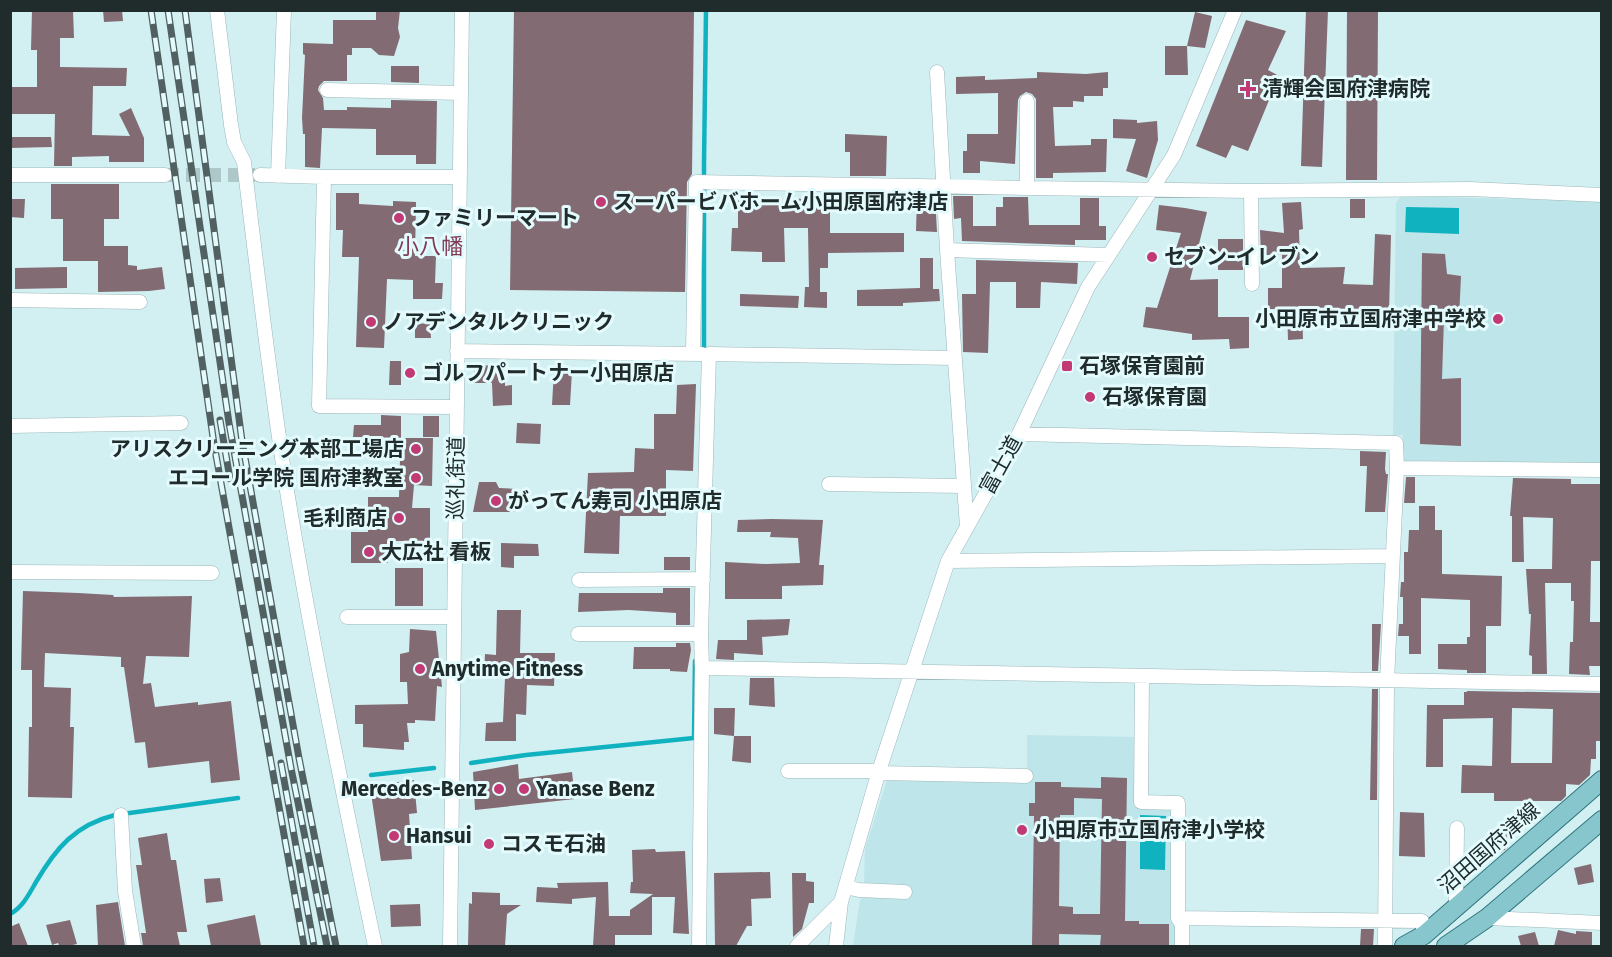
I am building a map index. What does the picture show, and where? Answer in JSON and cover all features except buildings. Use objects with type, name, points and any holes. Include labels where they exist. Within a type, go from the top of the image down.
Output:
[{"type":"main road","name":"沼田国府津線","points":[[1404,946],[1424,935],[1602,780]]},
{"type":"main road","points":[[1446,946],[1487,918],[1602,820]]},
{"type":"street","points":[[217,10],[234,142],[244,162],[267,355],[287,492],[348,819],[375,946]]},
{"type":"street","points":[[278,176],[284,10]]},
{"type":"street","name":"巡礼街道","points":[[450,946],[462,10]]},
{"type":"street","name":"富士道","points":[[836,946],[842,902],[879,772],[948,561],[1019,434],[1088,287],[1174,155],[1235,10]]},
{"type":"street","points":[[937,72],[954,358],[967,527]]},
{"type":"street","points":[[327,90],[461,93]]},
{"type":"street","points":[[1026,188],[1027,101]]},
{"type":"street","points":[[10,175],[165,175]]},
{"type":"street","points":[[260,175],[460,177]]},
{"type":"street","points":[[324,177],[319,406],[457,407]]},
{"type":"street","points":[[693,354],[696,182],[1026,188],[1470,189],[1602,195]]},
{"type":"street","points":[[1251,190],[1252,284]]},
{"type":"street","points":[[947,250],[1109,255]]},
{"type":"street","points":[[10,300],[140,302]]},
{"type":"street","points":[[457,351],[954,358]]},
{"type":"street","points":[[699,946],[701,634],[709,354]]},
{"type":"street","points":[[10,426],[181,423]]},
{"type":"street","points":[[1019,434],[1396,444],[1397,468],[1387,681],[1385,946]]},
{"type":"street","points":[[1397,468],[1602,470]]},
{"type":"street","points":[[829,484],[963,486]]},
{"type":"street","points":[[948,561],[1392,556]]},
{"type":"street","points":[[10,572],[212,573]]},
{"type":"street","points":[[579,580],[703,579]]},
{"type":"street","points":[[347,617],[454,617]]},
{"type":"street","points":[[578,634],[701,634]]},
{"type":"street","points":[[702,668],[1602,684]]},
{"type":"street","points":[[1142,676],[1141,802],[1178,803],[1178,918],[1182,924],[1182,946]]},
{"type":"street","points":[[788,771],[1026,776]]},
{"type":"street","points":[[121,814],[125,891],[134,946]]},
{"type":"street","points":[[1456,907],[1457,828]]},
{"type":"street","points":[[846,887],[859,890],[905,892]]},
{"type":"street","points":[[797,946],[842,902]]},
{"type":"street","points":[[1178,918],[1422,921],[1424,935]]},
{"type":"street","points":[[1487,918],[1602,923]]},
{"type":"shaded area","name":"小田原市立国府津中学校","points":[[1401,196],[1601,201],[1601,465],[1402,462],[1403,435],[1393,435],[1396,203]]},
{"type":"shaded area","name":"小田原市立国府津小学校","points":[[1027,735],[1139,737],[1138,805],[1169,806],[1173,810],[1172,922],[1176,929],[1175,946],[853,946],[860,900],[866,894],[865,849],[891,768],[1027,769]]},
{"type":"water","points":[[1406,207],[1459,208],[1459,234],[1405,232]]},
{"type":"water","points":[[1140,815],[1166,816],[1165,870],[1140,869]]},
{"type":"waterway","points":[[704,353],[706,10]]},
{"type":"waterway","points":[[471,763],[526,755],[694,738],[695,661]]},
{"type":"waterway","points":[[371,775],[434,768]]},
{"type":"waterway","points":[[10,914],[25,900],[59,848],[89,825],[115,815],[238,798]]},
{"type":"tunnel","points":[[165,175],[255,175]]},
{"type":"railway","points":[[151,10],[214,444],[304,946]]},
{"type":"railway","points":[[168,10],[229,423],[291,768],[327,946]]},
{"type":"railway","points":[[185,10],[242,441],[299,758],[336,946]]},
{"type":"railway","points":[[220,420],[230,479]]},
{"type":"railway","points":[[281,763],[314,946]]},
{"type":"place","name":"清輝会国府津病院","points":[[1248,89]]},
{"type":"place","name":"スーパービバホーム小田原国府津店","points":[[601,202]]},
{"type":"place","name":"ファミリーマート","points":[[399,218]]},
{"type":"place","name":"セブン-イレブン","points":[[1152,257]]},
{"type":"place","name":"小田原市立国府津中学校","points":[[1498,319]]},
{"type":"place","name":"ノアデンタルクリニック","points":[[371,322]]},
{"type":"place","name":"石塚保育園前","points":[[1067,366]]},
{"type":"place","name":"ゴルフパートナー小田原店","points":[[410,373]]},
{"type":"place","name":"石塚保育園","points":[[1090,397]]},
{"type":"place","name":"アリスクリーニング本部工場店","points":[[416,449]]},
{"type":"place","name":"エコール学院 国府津教室","points":[[416,478]]},
{"type":"place","name":"がってん寿司 小田原店","points":[[496,501]]},
{"type":"place","name":"毛利商店","points":[[399,518]]},
{"type":"place","name":"大広社 看板","points":[[369,552]]},
{"type":"place","name":"Anytime Fitness","points":[[420,669]]},
{"type":"place","name":"Mercedes-Benz","points":[[499,789]]},
{"type":"place","name":"Yanase Benz","points":[[524,789]]},
{"type":"place","name":"小田原市立国府津小学校","points":[[1022,830]]},
{"type":"place","name":"Hansui","points":[[394,836]]},
{"type":"place","name":"コスモ石油","points":[[489,844]]},
{"type":"district","name":"小八幡","points":[[430,246]]}]
